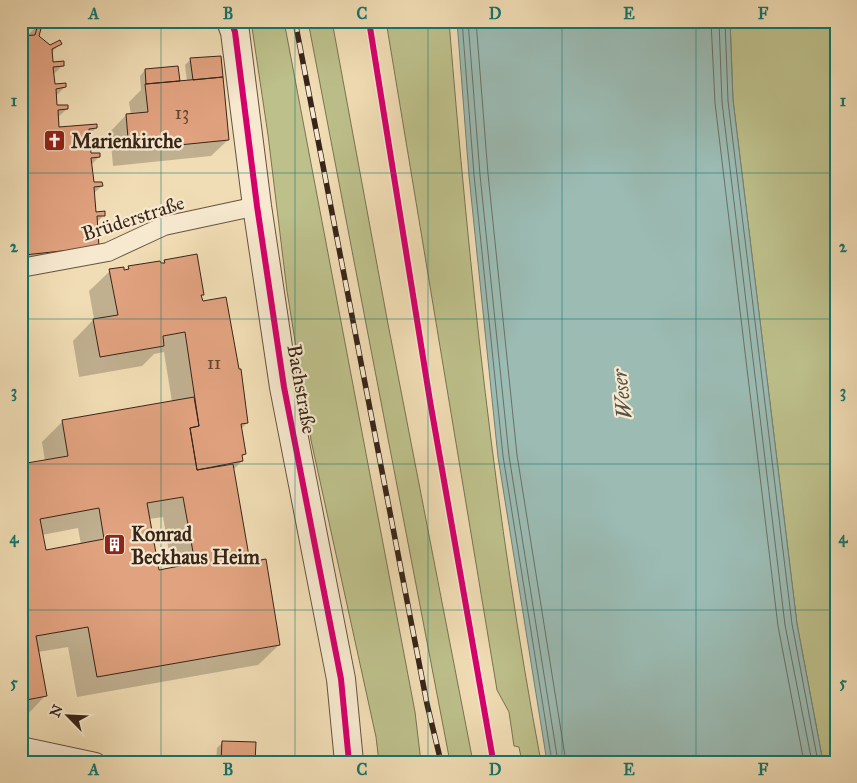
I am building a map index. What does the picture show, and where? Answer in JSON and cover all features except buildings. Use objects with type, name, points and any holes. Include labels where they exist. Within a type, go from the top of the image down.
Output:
[{"type":"street","name":"Bachstraße","points":[[231,21],[284,387],[341,679],[349,762]]},
{"type":"lane","name":"Brüderstraße","points":[[21,268],[108,252],[164,226],[257,206]]},
{"type":"lane","points":[[21,746],[96,762]]},
{"type":"green space","points":[[251,21],[284,21],[415,712],[421,762],[379,762],[376,737],[311,440],[287,291],[268,135]]},
{"type":"green space","points":[[308,21],[332,21],[388,324],[473,762],[450,762]]},
{"type":"green space","points":[[386,21],[449,21],[465,207],[485,393],[510,578],[541,762],[522,762],[519,747],[514,746],[509,712],[497,690]]},
{"type":"green space","points":[[730,21],[836,21],[836,762],[823,762],[797,624],[733,100]]},
{"type":"water","name":"Weser","points":[[457,21],[730,21],[733,100],[797,624],[823,762],[547,762],[498,457],[469,176]]},
{"type":"railway","points":[[295,21],[427,704],[441,762]]},
{"type":"cycle path","points":[[231,21],[235,32],[257,206],[284,387],[341,679],[349,762]]},
{"type":"cycle path","points":[[369,21],[430,401],[492,754],[491,762]]},
{"type":"place","name":"Marienkirche","points":[[55,141]]},
{"type":"place","name":"Konrad Beckhaus Heim","points":[[115,545]]}]
